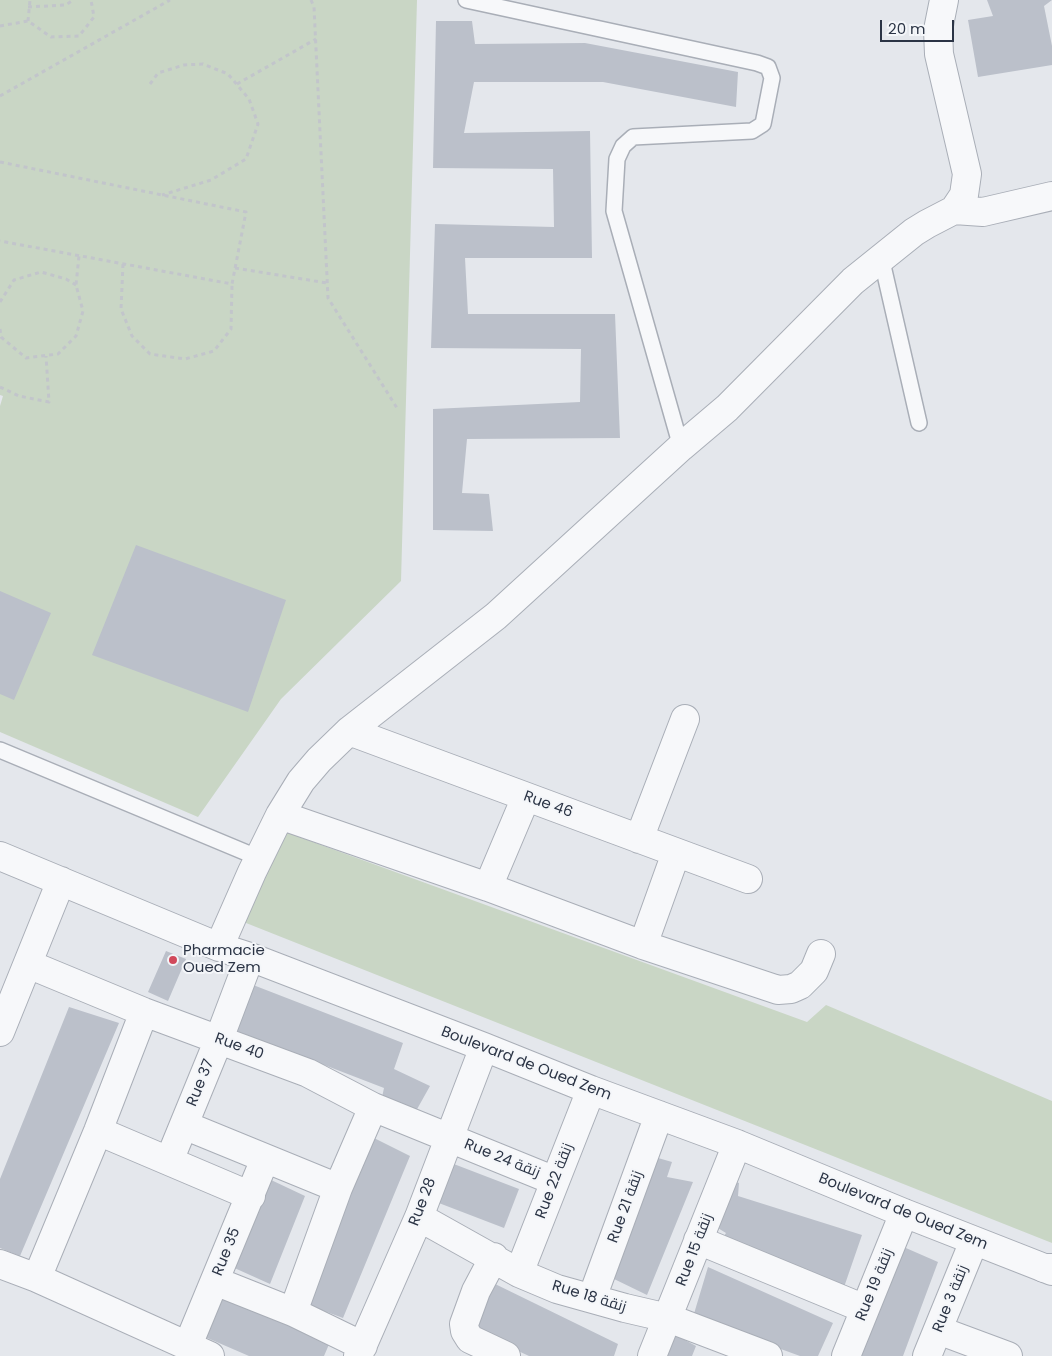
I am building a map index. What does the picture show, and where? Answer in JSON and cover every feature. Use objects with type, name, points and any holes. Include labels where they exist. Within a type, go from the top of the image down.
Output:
[{"type":"street","points":[[219,947],[280,814],[301,781],[313,767],[349,731],[496,616],[726,408],[853,281],[927,224],[954,210],[964,194],[966,174],[939,54],[938,30],[944,0]]},
{"type":"street","points":[[954,210],[983,212],[1052,196]]},
{"type":"street","points":[[639,839],[686,719]]},
{"type":"street","name":"Rue 46","points":[[349,731],[748,879]]},
{"type":"street","points":[[488,887],[526,797]]},
{"type":"street","points":[[280,814],[488,887],[643,945],[778,990],[791,989],[800,985],[814,971],[821,954]]},
{"type":"street","points":[[643,945],[676,853]]},
{"type":"street","name":"Boulevard de Oued Zem","points":[[0,856],[219,947],[250,957],[591,1090],[737,1144],[904,1213],[1049,1269]]},
{"type":"street","points":[[0,1032],[61,881]]},
{"type":"street","name":"Rue 37","points":[[169,1161],[250,957]]},
{"type":"street","name":"Rue 40","points":[[28,964],[144,1012],[308,1073],[373,1107],[448,1138]]},
{"type":"street","points":[[37,1278],[98,1131],[144,1012]]},
{"type":"street","name":"Rue 28","points":[[360,1351],[418,1217],[484,1047]]},
{"type":"street","name":"Rue 22 زنقة","points":[[519,1273],[591,1090]]},
{"type":"street","points":[[293,1312],[338,1188],[373,1107]]},
{"type":"street","name":"Rue 21 زنقة","points":[[592,1298],[659,1115]]},
{"type":"street","points":[[184,1125],[338,1188]]},
{"type":"street","points":[[98,1131],[250,1196]]},
{"type":"street","name":"Rue 24 زنقة","points":[[448,1138],[555,1181]]},
{"type":"street","name":"Rue 15 زنقة","points":[[652,1356],[737,1144]]},
{"type":"street","name":"Rue 35","points":[[199,1351],[215,1281],[265,1159]]},
{"type":"street","name":"Rue 19 زنقة","points":[[846,1356],[904,1213]]},
{"type":"street","name":"Rue 18 زنقة","points":[[418,1217],[494,1257],[519,1273],[557,1288],[625,1308],[668,1318],[735,1350],[768,1356]]},
{"type":"street","points":[[698,1240],[866,1309]]},
{"type":"street","name":"Rue 3 زنقة","points":[[927,1356],[974,1241]]},
{"type":"street","points":[[494,1257],[476,1291],[464,1324],[464,1331],[470,1339],[506,1356]]},
{"type":"street","points":[[0,1264],[37,1278],[199,1351]]},
{"type":"street","points":[[215,1281],[293,1312],[360,1351]]},
{"type":"street","points":[[938,1330],[1008,1356]]},
{"type":"lane","points":[[466,0],[758,63],[768,67],[772,78],[763,124],[757,128],[752,131],[633,137],[623,146],[617,159],[614,211],[681,447]]},
{"type":"lane","points":[[881,258],[918,423]]},
{"type":"lane","points":[[0,750],[259,858]]},
{"type":"path","points":[[28,21],[30,0]]},
{"type":"path","points":[[28,7],[66,5],[73,0]]},
{"type":"path","points":[[0,26],[28,21],[51,37],[79,36],[94,17],[91,0]]},
{"type":"path","points":[[0,96],[170,0]]},
{"type":"path","points":[[311,0],[314,7],[316,39],[328,298],[396,408]]},
{"type":"path","points":[[237,84],[316,39]]},
{"type":"path","points":[[150,84],[158,73],[184,65],[202,64],[228,74],[249,99],[258,124],[246,158],[211,180],[161,195]]},
{"type":"path","points":[[0,162],[246,212],[232,284],[231,330],[214,351],[185,359],[150,354],[132,336],[121,309],[123,264]]},
{"type":"path","points":[[0,241],[232,284]]},
{"type":"path","points":[[0,329],[1,337],[26,358],[58,354],[76,336],[83,311],[76,285],[79,256]]},
{"type":"path","points":[[235,268],[327,283]]},
{"type":"path","points":[[0,302],[14,280],[41,272],[66,279],[76,285]]},
{"type":"path","points":[[0,387],[19,396],[49,402],[46,356]]},
{"type":"green space","points":[[0,0],[417,0],[401,581],[281,699],[198,817],[0,732],[0,406],[3,396],[0,395]]},
{"type":"green space","points":[[280,830],[807,1022],[826,1005],[1052,1101],[1052,1243],[236,919]]},
{"type":"building","points":[[987,0],[1052,0],[1044,6],[1052,46],[1052,65],[978,77],[968,20],[993,16]]},
{"type":"building","points":[[436,21],[472,21],[475,44],[585,43],[738,72],[736,107],[603,82],[474,82],[464,133],[590,131],[592,258],[465,258],[468,314],[615,314],[620,438],[467,439],[462,493],[489,494],[493,531],[433,530],[433,409],[580,402],[581,349],[431,348],[435,224],[554,227],[553,169],[433,168]]},
{"type":"building","points":[[136,545],[286,600],[248,712],[92,655]]},
{"type":"building","points":[[0,591],[51,613],[14,700],[0,694]]},
{"type":"building","points":[[166,951],[186,959],[168,1001],[148,992]]},
{"type":"building","points":[[248,983],[403,1043],[394,1069],[430,1086],[416,1111],[381,1102],[384,1088],[231,1029]]},
{"type":"building","points":[[69,1007],[119,1023],[20,1256],[0,1248],[0,1179]]},
{"type":"building","points":[[372,1137],[410,1156],[343,1318],[308,1305]]},
{"type":"building","points":[[658,1158],[672,1162],[667,1177],[693,1182],[647,1295],[612,1278]]},
{"type":"building","points":[[446,1161],[519,1189],[504,1228],[431,1200]]},
{"type":"building","points":[[269,1179],[305,1196],[270,1284],[230,1266]]},
{"type":"building","points":[[728,1179],[739,1183],[738,1196],[862,1235],[843,1290],[721,1241],[726,1233],[708,1222]]},
{"type":"building","points":[[899,1245],[938,1262],[903,1356],[853,1356]]},
{"type":"building","points":[[708,1267],[833,1323],[818,1356],[800,1356],[693,1317]]},
{"type":"building","points":[[491,1282],[618,1344],[614,1356],[529,1356],[471,1329]]},
{"type":"building","points":[[222,1292],[330,1342],[324,1356],[249,1356],[205,1337]]},
{"type":"building","points":[[668,1331],[696,1346],[692,1356],[658,1356]]},
{"type":"place","name":"Pharmacie Oued Zem","points":[[173,960]]}]
